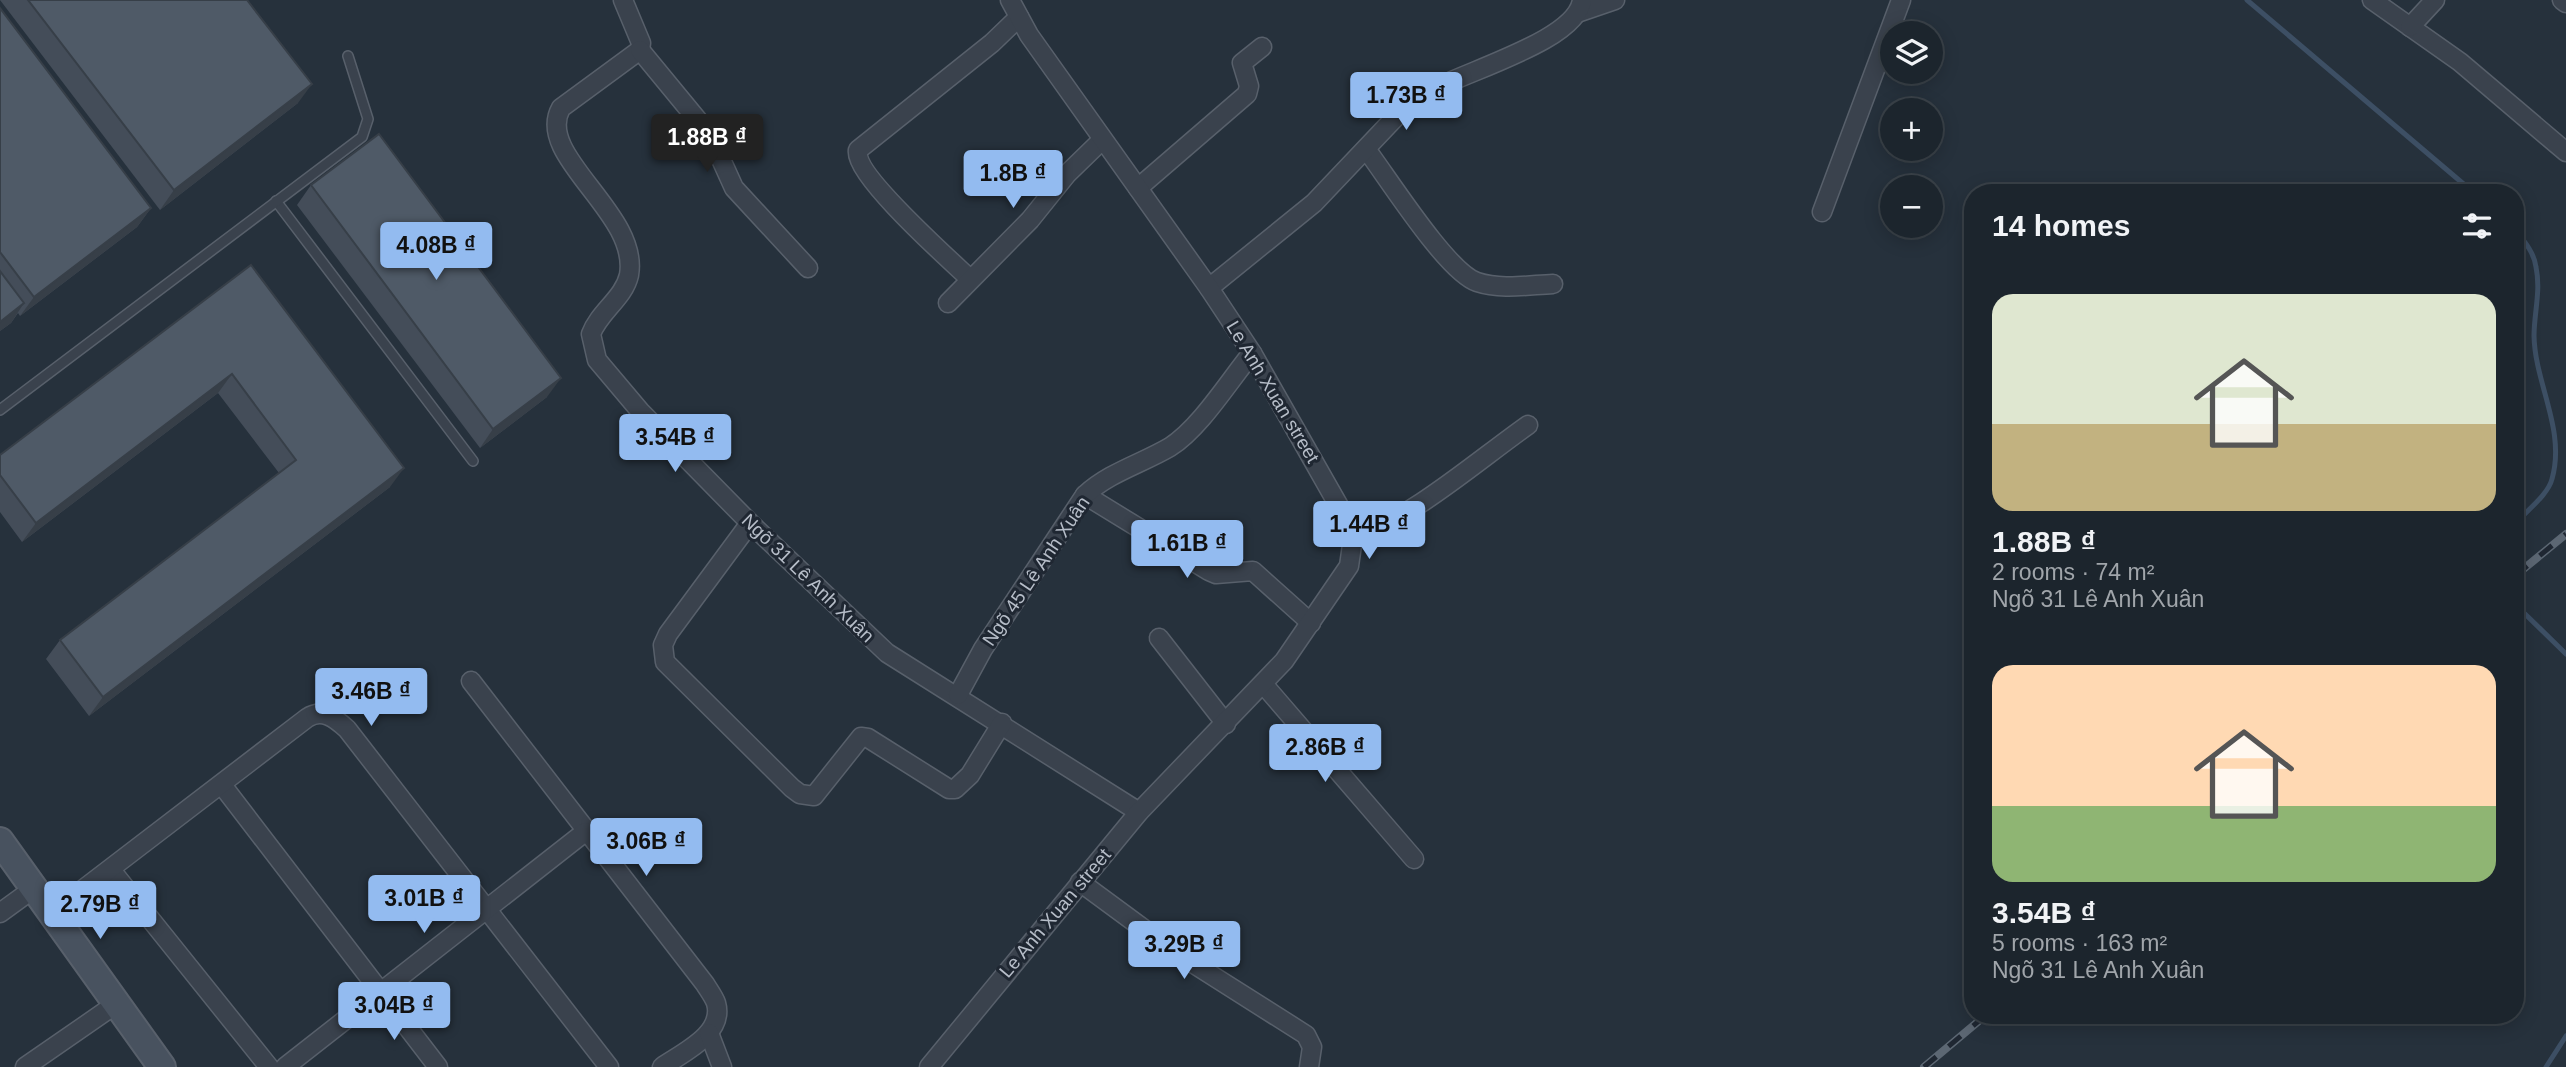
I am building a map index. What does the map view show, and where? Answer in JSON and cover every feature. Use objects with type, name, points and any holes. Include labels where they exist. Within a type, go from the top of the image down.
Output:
[{"type":"main road","points":[[0,841],[161,1067]]},
{"type":"street","points":[[623,0],[641,43],[640,50],[710,135],[734,188],[808,268]]},
{"type":"street","name":"Le Anh Xuan street","points":[[929,1067],[1139,812],[1264,685],[1311,623],[1349,566],[1353,538],[1344,514],[1252,353],[1209,288],[1102,140],[1010,0]]},
{"type":"street","points":[[1209,288],[1314,203],[1390,122],[1425,91],[1528,48],[1568,25],[1581,6],[1615,0]]},
{"type":"street","points":[[1822,212],[1900,0]]},
{"type":"street","points":[[2372,0],[2460,62],[2566,152]]},
{"type":"street","points":[[2410,27],[2435,0]]},
{"type":"street","points":[[970,279],[859,165],[858,150],[992,43],[1020,17]]},
{"type":"street","points":[[1138,188],[1247,94],[1249,86],[1242,63],[1262,47]]},
{"type":"street","name":"Ngõ 31 Lê Anh Xuân","points":[[640,50],[561,108],[555,123],[559,142],[615,218],[628,255],[629,275],[625,285],[594,326],[591,334],[593,351],[640,411],[750,523],[887,653],[958,695],[1139,812]]},
{"type":"street","points":[[948,303],[1030,220],[1067,174],[1102,140]]},
{"type":"street","points":[[1366,149],[1439,247],[1465,275],[1477,282],[1503,286],[1553,284]]},
{"type":"street","name":"Ngõ 45 Lê Anh Xuân","points":[[958,695],[983,649],[1085,495],[1103,478],[1171,446],[1190,429],[1252,353]]},
{"type":"street","points":[[1353,538],[1372,532],[1408,510],[1528,425]]},
{"type":"street","points":[[1085,495],[1209,571],[1216,574],[1253,571],[1311,623]]},
{"type":"street","points":[[750,523],[668,634],[662,653],[665,662],[792,788],[800,794],[814,796],[861,737],[868,738],[949,789],[954,789],[970,775],[1002,723]]},
{"type":"street","points":[[1159,638],[1226,724]]},
{"type":"street","points":[[471,681],[705,984],[716,1003],[716,1016],[709,1033],[662,1067]]},
{"type":"street","points":[[1264,685],[1413,859]]},
{"type":"street","points":[[51,914],[307,718],[315,713],[327,715],[347,729],[609,1067]]},
{"type":"street","points":[[222,785],[438,1067]]},
{"type":"street","points":[[285,1067],[488,911],[585,832]]},
{"type":"street","points":[[111,870],[269,1067]]},
{"type":"street","points":[[1080,882],[1175,952],[1306,1035],[1312,1047],[1309,1067]]},
{"type":"street","points":[[0,913],[33,889]]},
{"type":"street","points":[[25,1067],[116,1004]]},
{"type":"street","points":[[709,1033],[722,1067]]},
{"type":"lane","points":[[0,410],[362,137],[368,119],[348,56]]},
{"type":"lane","points":[[276,201],[473,461]]},
{"type":"building","points":[[28,0],[247,0],[312,84],[174,190]]},
{"type":"building","points":[[0,8],[151,208],[34,297],[0,252]]},
{"type":"building","points":[[379,134],[561,378],[493,429],[311,185]]},
{"type":"building","points":[[251,265],[404,468],[103,697],[60,640],[296,460],[232,374],[36,523],[0,475],[0,455]]},
{"type":"building","points":[[0,271],[24,303],[0,322]]},
{"type":"waterway","points":[[2247,0],[2464,184]]},
{"type":"waterway","points":[[2524,242],[2536,267],[2538,285],[2534,336],[2555,443],[2555,461],[2550,485],[2524,515]]},
{"type":"waterway","points":[[2524,613],[2566,654]]},
{"type":"waterway","points":[[2546,1067],[2566,1036]]},
{"type":"railway","points":[[2524,569],[2566,534]]},
{"type":"railway","points":[[1924,1067],[1975,1024]]}]
